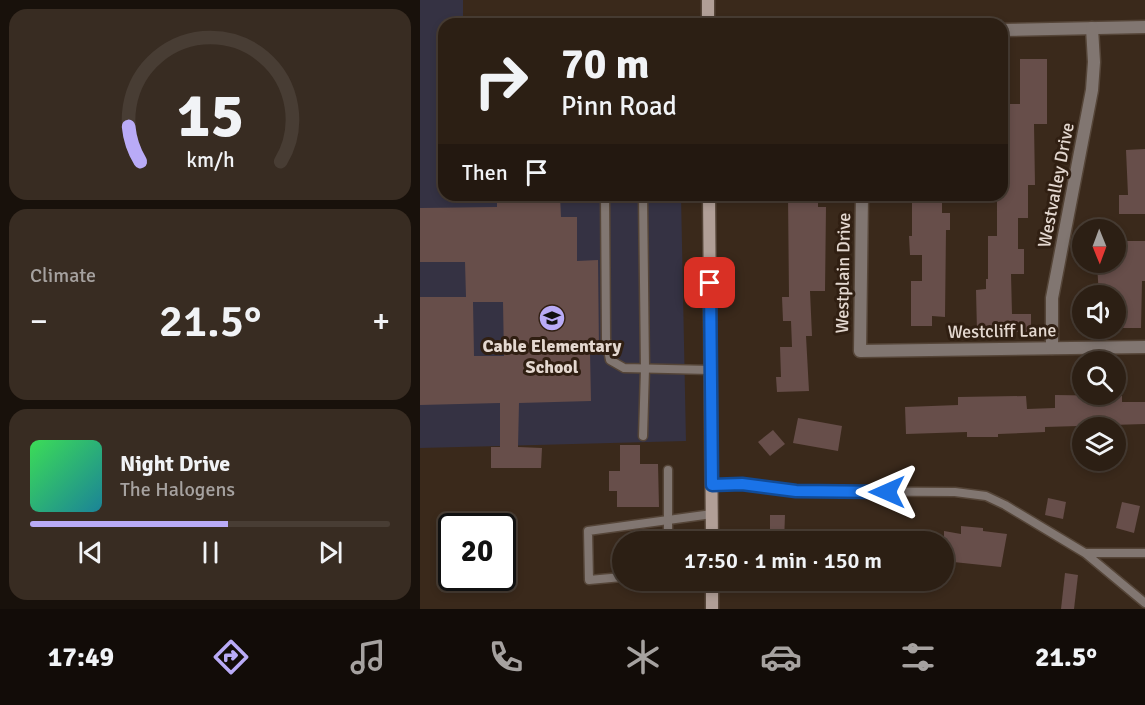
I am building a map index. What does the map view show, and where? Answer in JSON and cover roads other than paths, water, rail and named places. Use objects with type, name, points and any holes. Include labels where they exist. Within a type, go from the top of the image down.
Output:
[{"type":"street","points":[[708,0],[708,18]]},
{"type":"street","points":[[1008,30],[1145,27]]},
{"type":"street","name":"Westvalley Drive","points":[[1052,348],[1052,298],[1092,90],[1094,62],[1092,28]]},
{"type":"street","points":[[709,201],[712,531]]},
{"type":"street","name":"Westplain Drive","points":[[860,351],[862,201]]},
{"type":"street","name":"Westcliff Lane","points":[[860,351],[1145,347]]},
{"type":"street","points":[[712,591],[712,609]]},
{"type":"lane","points":[[605,201],[606,339],[610,360],[624,368],[711,370]]},
{"type":"lane","points":[[643,201],[645,369],[643,436]]},
{"type":"lane","points":[[668,470],[668,531]]},
{"type":"lane","points":[[712,485],[742,484],[796,491],[955,492],[986,496],[1085,553],[1145,603]]},
{"type":"lane","points":[[612,578],[589,580],[588,531],[668,522],[712,514]]},
{"type":"lane","points":[[1085,553],[1145,553]]},
{"type":"place","name":"Cable Elementary School","points":[[552,318]]}]
